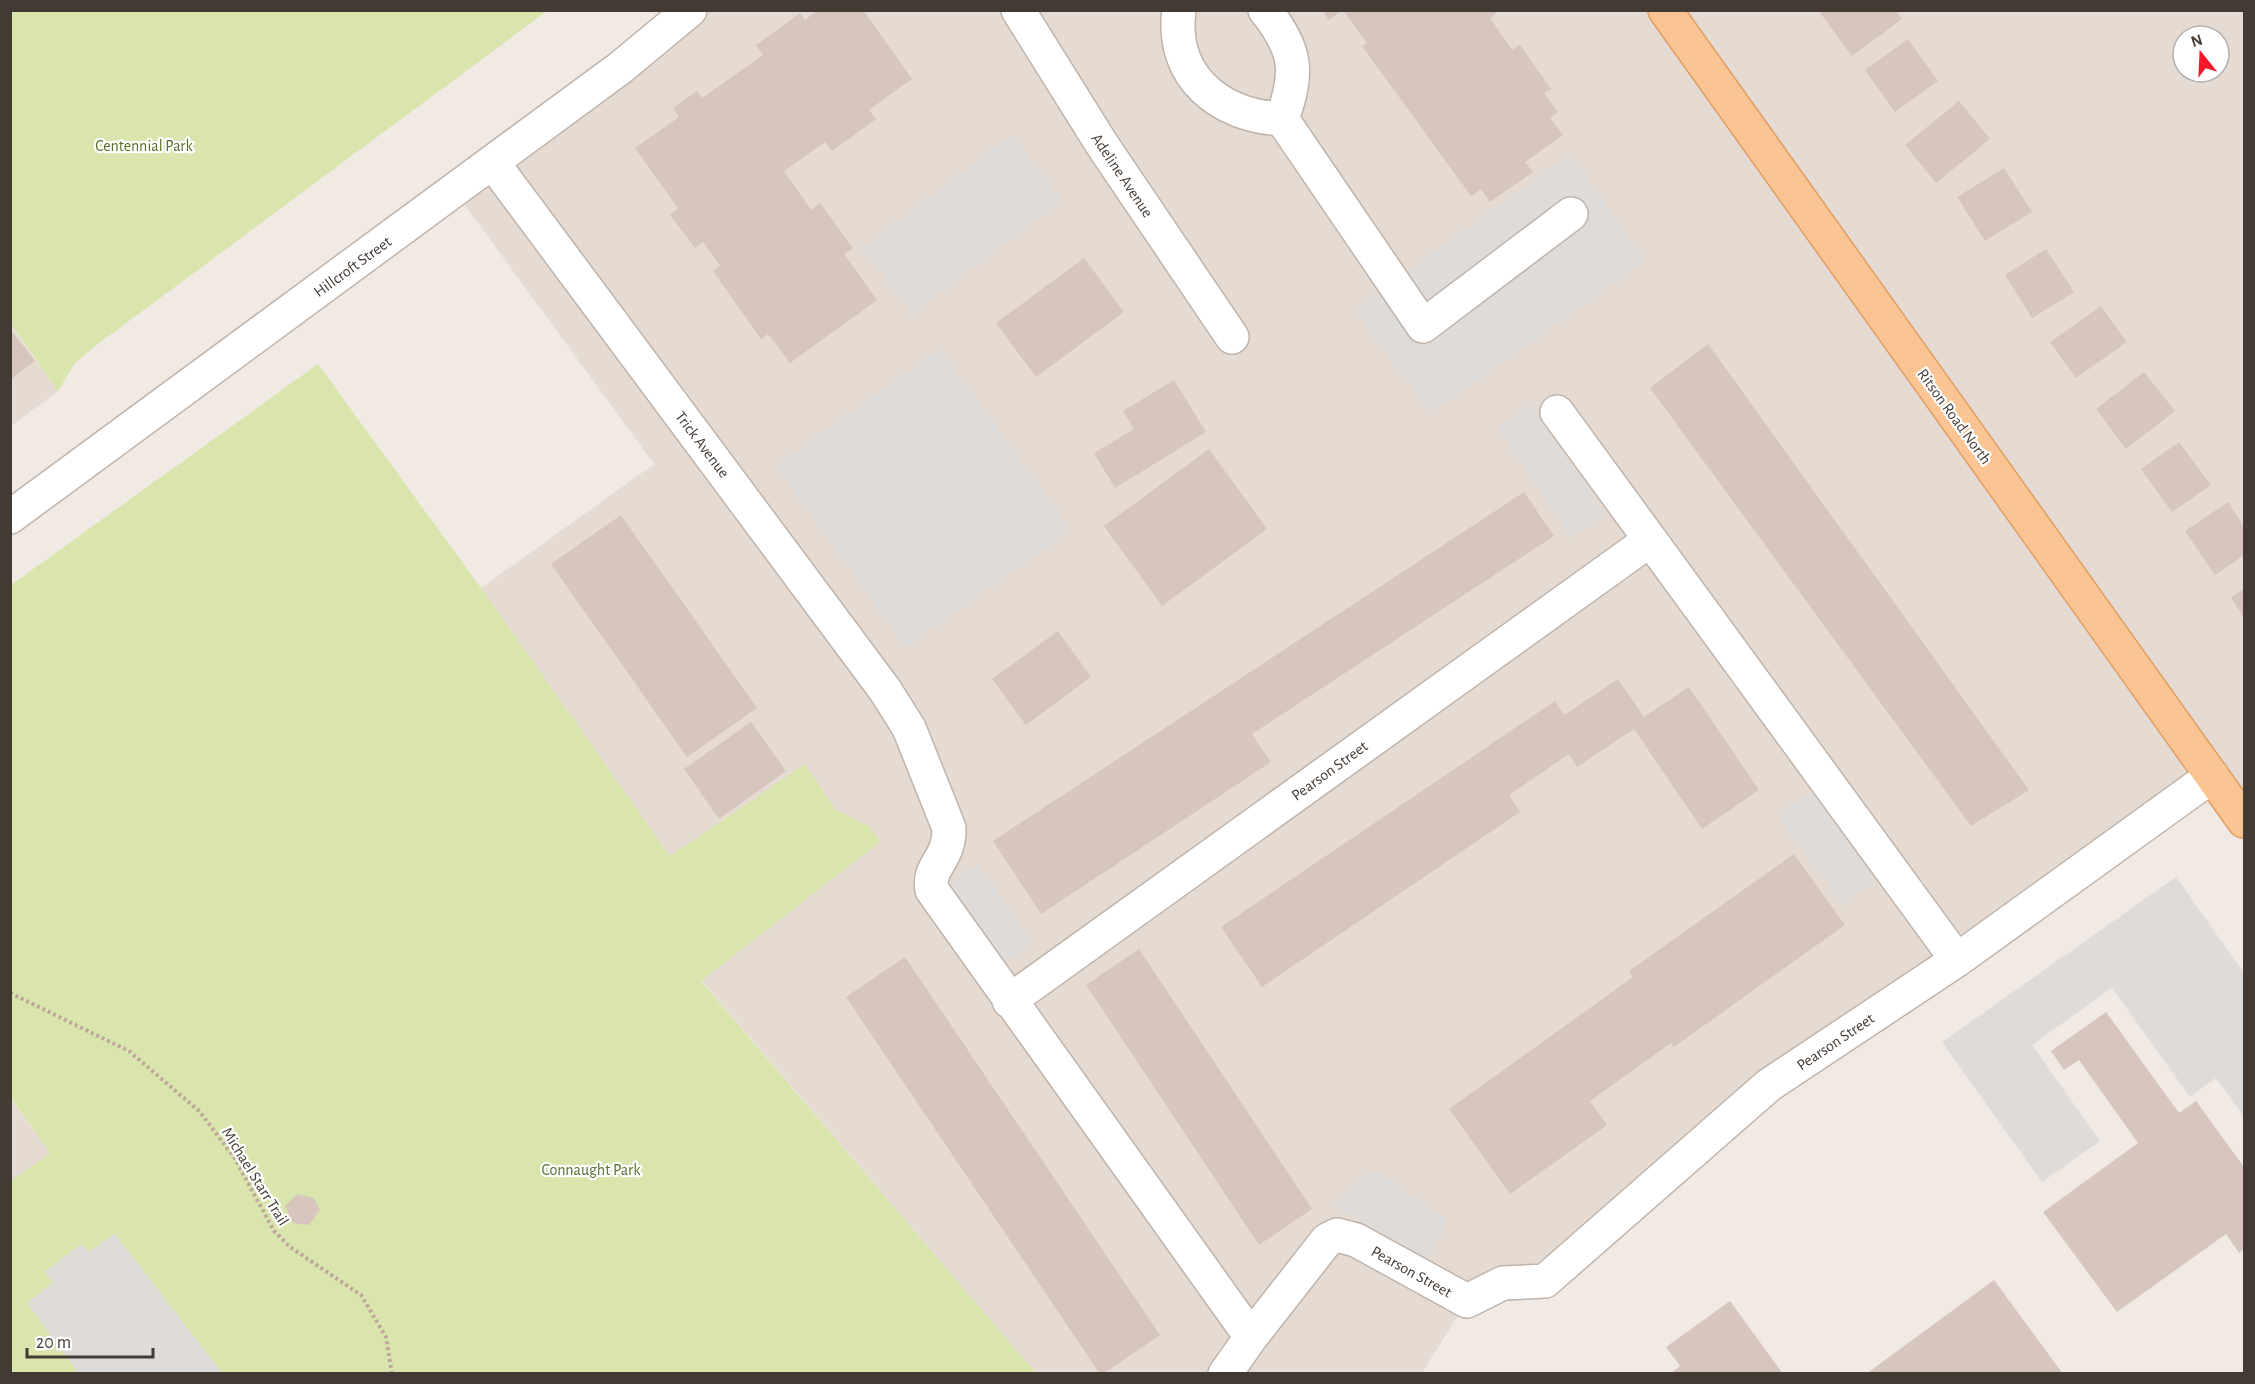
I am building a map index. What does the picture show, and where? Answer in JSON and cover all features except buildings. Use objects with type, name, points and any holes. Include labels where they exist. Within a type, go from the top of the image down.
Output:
[{"type":"main road","name":"Ritson Road North","points":[[1665,10],[2244,821]]},
{"type":"street","name":"Hillcroft Street","points":[[10,517],[493,163],[620,68],[690,10]]},
{"type":"street","name":"Adeline Avenue","points":[[1018,10],[1101,143],[1232,337]]},
{"type":"street","points":[[1179,10],[1177,44],[1184,63],[1196,81],[1212,96],[1229,107],[1256,117],[1282,119]]},
{"type":"street","points":[[1265,10],[1289,47],[1294,68],[1293,90],[1282,119]]},
{"type":"street","points":[[1282,119],[1423,326],[1571,214]]},
{"type":"street","name":"Trick Avenue","points":[[493,163],[885,690],[909,728],[950,828],[950,845],[945,857],[932,873],[932,890],[1009,1001]]},
{"type":"street","points":[[1557,412],[1957,960]]},
{"type":"street","name":"Pearson Street","points":[[1009,1001],[1650,540]]},
{"type":"street","name":"Pearson Street","points":[[1251,1337],[1327,1240],[1337,1235],[1356,1240],[1467,1301],[1503,1283],[1545,1281],[1769,1085],[1957,960],[2212,776]]},
{"type":"street","points":[[1009,1001],[1251,1337],[1225,1374]]},
{"type":"path","name":"Michael Starr Trail","points":[[10,993],[129,1051],[199,1111],[234,1157],[274,1231],[304,1258],[361,1295],[386,1337],[392,1374]]},
{"type":"shaded area","points":[[690,11],[2244,11],[2244,821],[2212,776],[1769,1085],[1545,1281],[1467,1301],[1422,1373],[1036,1373],[701,980],[880,842],[870,827],[835,809],[805,764],[670,856],[481,588],[654,464],[456,193]]},
{"type":"shaded area","points":[[1012,135],[1062,200],[912,314],[862,248]]},
{"type":"shaded area","points":[[1570,154],[1645,261],[1431,413],[1354,310]]},
{"type":"shaded area","points":[[10,324],[58,391],[11,426],[10,426]]},
{"type":"shaded area","points":[[940,349],[1071,530],[906,647],[776,466]]},
{"type":"shaded area","points":[[1530,405],[1606,514],[1572,537],[1497,428]]},
{"type":"shaded area","points":[[1811,792],[1876,880],[1843,905],[1778,816]]},
{"type":"shaded area","points":[[978,864],[1032,943],[1002,964],[948,884]]},
{"type":"shaded area","points":[[2176,877],[2244,973],[2244,1117],[2216,1078],[2190,1097],[2112,988],[2032,1045],[2100,1141],[2042,1182],[1942,1042]]},
{"type":"shaded area","points":[[10,1098],[50,1153],[11,1182],[10,1182]]},
{"type":"shaded area","points":[[1374,1169],[1447,1220],[1427,1262],[1334,1205]]},
{"type":"shaded area","points":[[115,1234],[222,1373],[79,1373],[27,1303],[53,1282],[44,1272],[82,1244],[89,1252]]},
{"type":"green space","name":"Centennial Park","points":[[10,11],[547,11],[94,347],[75,363],[58,391],[11,324]]},
{"type":"green space","name":"Connaught Park","points":[[318,364],[481,588],[670,856],[805,764],[835,809],[870,827],[880,842],[701,981],[1036,1373],[11,1373],[10,1182],[50,1153],[11,1098],[11,585]]}]
